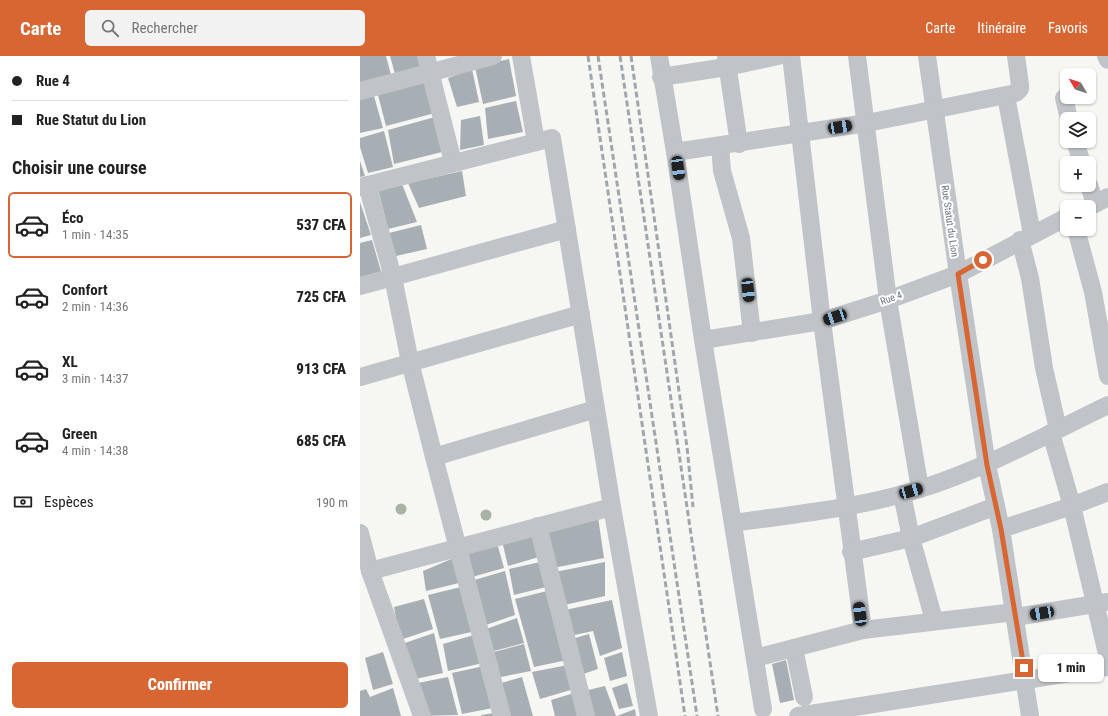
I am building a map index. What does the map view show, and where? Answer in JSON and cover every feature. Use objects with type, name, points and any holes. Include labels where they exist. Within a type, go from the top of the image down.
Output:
[{"type":"street","points":[[360,91],[428,64],[493,56]]},
{"type":"street","points":[[521,56],[536,142]]},
{"type":"street","points":[[658,56],[675,152],[703,340],[763,709]]},
{"type":"street","points":[[661,76],[726,61],[778,56]]},
{"type":"street","points":[[791,56],[822,321],[848,507],[851,552],[863,630]]},
{"type":"street","points":[[858,56],[888,300],[920,489]]},
{"type":"street","name":"Rue Statut du Lion","points":[[927,56],[987,465],[1001,529],[1026,680],[1030,716]]},
{"type":"street","points":[[675,152],[739,144],[867,123],[934,108],[1006,96],[1016,93],[1020,89],[1016,56]]},
{"type":"street","points":[[1106,56],[1108,60]]},
{"type":"street","points":[[726,61],[739,144]]},
{"type":"street","points":[[428,64],[453,162]]},
{"type":"street","points":[[1006,96],[1026,237],[1030,278],[1055,431],[1072,506],[1101,603],[1108,658]]},
{"type":"street","points":[[502,716],[410,362],[393,277],[364,186],[453,162],[552,138],[612,507],[649,716]]},
{"type":"street","points":[[720,146],[722,171],[741,238],[752,333]]},
{"type":"street","points":[[1092,192],[1097,203]]},
{"type":"street","name":"Rue 4","points":[[703,340],[822,321],[888,300],[958,274],[1060,220]]},
{"type":"street","points":[[360,286],[567,229]]},
{"type":"street","points":[[1078,236],[1093,292],[1108,376]]},
{"type":"street","points":[[360,377],[581,314]]},
{"type":"street","points":[[733,522],[848,507],[920,489],[987,465],[1108,405]]},
{"type":"street","points":[[434,457],[596,408]]},
{"type":"street","points":[[1001,529],[1072,506],[1108,492]]},
{"type":"street","points":[[902,494],[911,538],[934,620]]},
{"type":"street","points":[[851,552],[911,538],[996,506]]},
{"type":"street","points":[[370,570],[612,507]]},
{"type":"street","points":[[538,526],[586,716]]},
{"type":"street","points":[[360,533],[370,570],[422,716]]},
{"type":"street","points":[[755,658],[863,630],[934,620],[1015,614],[1101,603]]},
{"type":"street","points":[[794,648],[804,697]]},
{"type":"street","points":[[638,652],[631,670],[638,716]]},
{"type":"street","points":[[798,716],[1108,667]]},
{"type":"building","points":[[360,56],[386,56],[391,75],[360,84]]},
{"type":"building","points":[[390,56],[420,56],[424,68],[395,74]]},
{"type":"building","points":[[509,59],[516,96],[483,104],[475,67]]},
{"type":"building","points":[[472,69],[479,102],[457,107],[448,78]]},
{"type":"building","points":[[427,80],[435,113],[386,126],[378,95]]},
{"type":"building","points":[[374,96],[383,128],[360,133],[360,99]]},
{"type":"building","points":[[516,101],[523,132],[488,139],[485,108]]},
{"type":"building","points":[[480,116],[484,145],[460,150],[461,120]]},
{"type":"building","points":[[435,117],[446,151],[394,164],[388,130]]},
{"type":"building","points":[[384,131],[393,167],[368,173],[360,147],[360,138]]},
{"type":"building","points":[[360,161],[365,176],[360,177]]},
{"type":"building","points":[[462,171],[466,196],[419,208],[408,183]]},
{"type":"building","points":[[402,184],[417,222],[388,229],[378,189]]},
{"type":"building","points":[[360,202],[371,235],[360,238]]},
{"type":"building","points":[[421,225],[427,249],[396,256],[389,233]]},
{"type":"building","points":[[372,240],[382,275],[360,281],[360,243]]},
{"type":"building","points":[[598,517],[604,558],[553,568],[543,529]]},
{"type":"building","points":[[533,534],[539,557],[508,566],[502,541]]},
{"type":"building","points":[[497,543],[504,568],[472,577],[466,550]]},
{"type":"building","points":[[456,557],[463,582],[426,591],[423,571]]},
{"type":"building","points":[[540,562],[546,587],[514,595],[509,569]]},
{"type":"building","points":[[605,562],[605,596],[564,605],[555,572]]},
{"type":"building","points":[[505,571],[515,615],[483,626],[471,581]]},
{"type":"building","points":[[465,586],[476,631],[440,639],[428,595]]},
{"type":"building","points":[[547,591],[567,660],[534,667],[515,599]]},
{"type":"building","points":[[424,599],[433,629],[400,640],[394,607]]},
{"type":"building","points":[[612,600],[622,648],[600,656],[593,631],[570,636],[565,610]]},
{"type":"building","points":[[517,618],[524,643],[490,652],[486,629]]},
{"type":"building","points":[[434,633],[443,673],[411,680],[402,644]]},
{"type":"building","points":[[589,634],[598,669],[580,675],[572,639]]},
{"type":"building","points":[[474,635],[483,663],[448,671],[443,644]]},
{"type":"building","points":[[524,644],[531,671],[496,678],[490,653]]},
{"type":"building","points":[[383,652],[393,684],[373,690],[365,658]]},
{"type":"building","points":[[622,652],[627,676],[610,681],[604,658]]},
{"type":"building","points":[[786,660],[794,700],[780,703],[772,664]]},
{"type":"building","points":[[568,665],[574,689],[540,699],[532,672]]},
{"type":"building","points":[[484,666],[493,708],[462,714],[452,673]]},
{"type":"building","points":[[448,677],[458,715],[418,716],[413,684]]},
{"type":"building","points":[[522,677],[533,716],[507,716],[498,684]]},
{"type":"building","points":[[627,683],[633,706],[619,709],[612,688]]},
{"type":"building","points":[[605,686],[616,716],[591,716],[584,691]]},
{"type":"building","points":[[393,688],[401,716],[360,716],[360,691],[366,689],[370,697]]},
{"type":"building","points":[[574,693],[577,716],[555,716],[551,700]]},
{"type":"building","points":[[635,709],[636,716],[617,716]]},
{"type":"building","points":[[494,713],[495,716],[481,716],[481,715]]},
{"type":"railway","points":[[588,56],[685,716]]},
{"type":"railway","points":[[598,56],[697,716]]},
{"type":"railway","points":[[620,56],[718,716]]},
{"type":"railway","points":[[631,56],[687,447],[693,507]]},
{"type":"route","points":[[983,260],[958,274],[987,465],[1001,529],[1024,668]]}]
